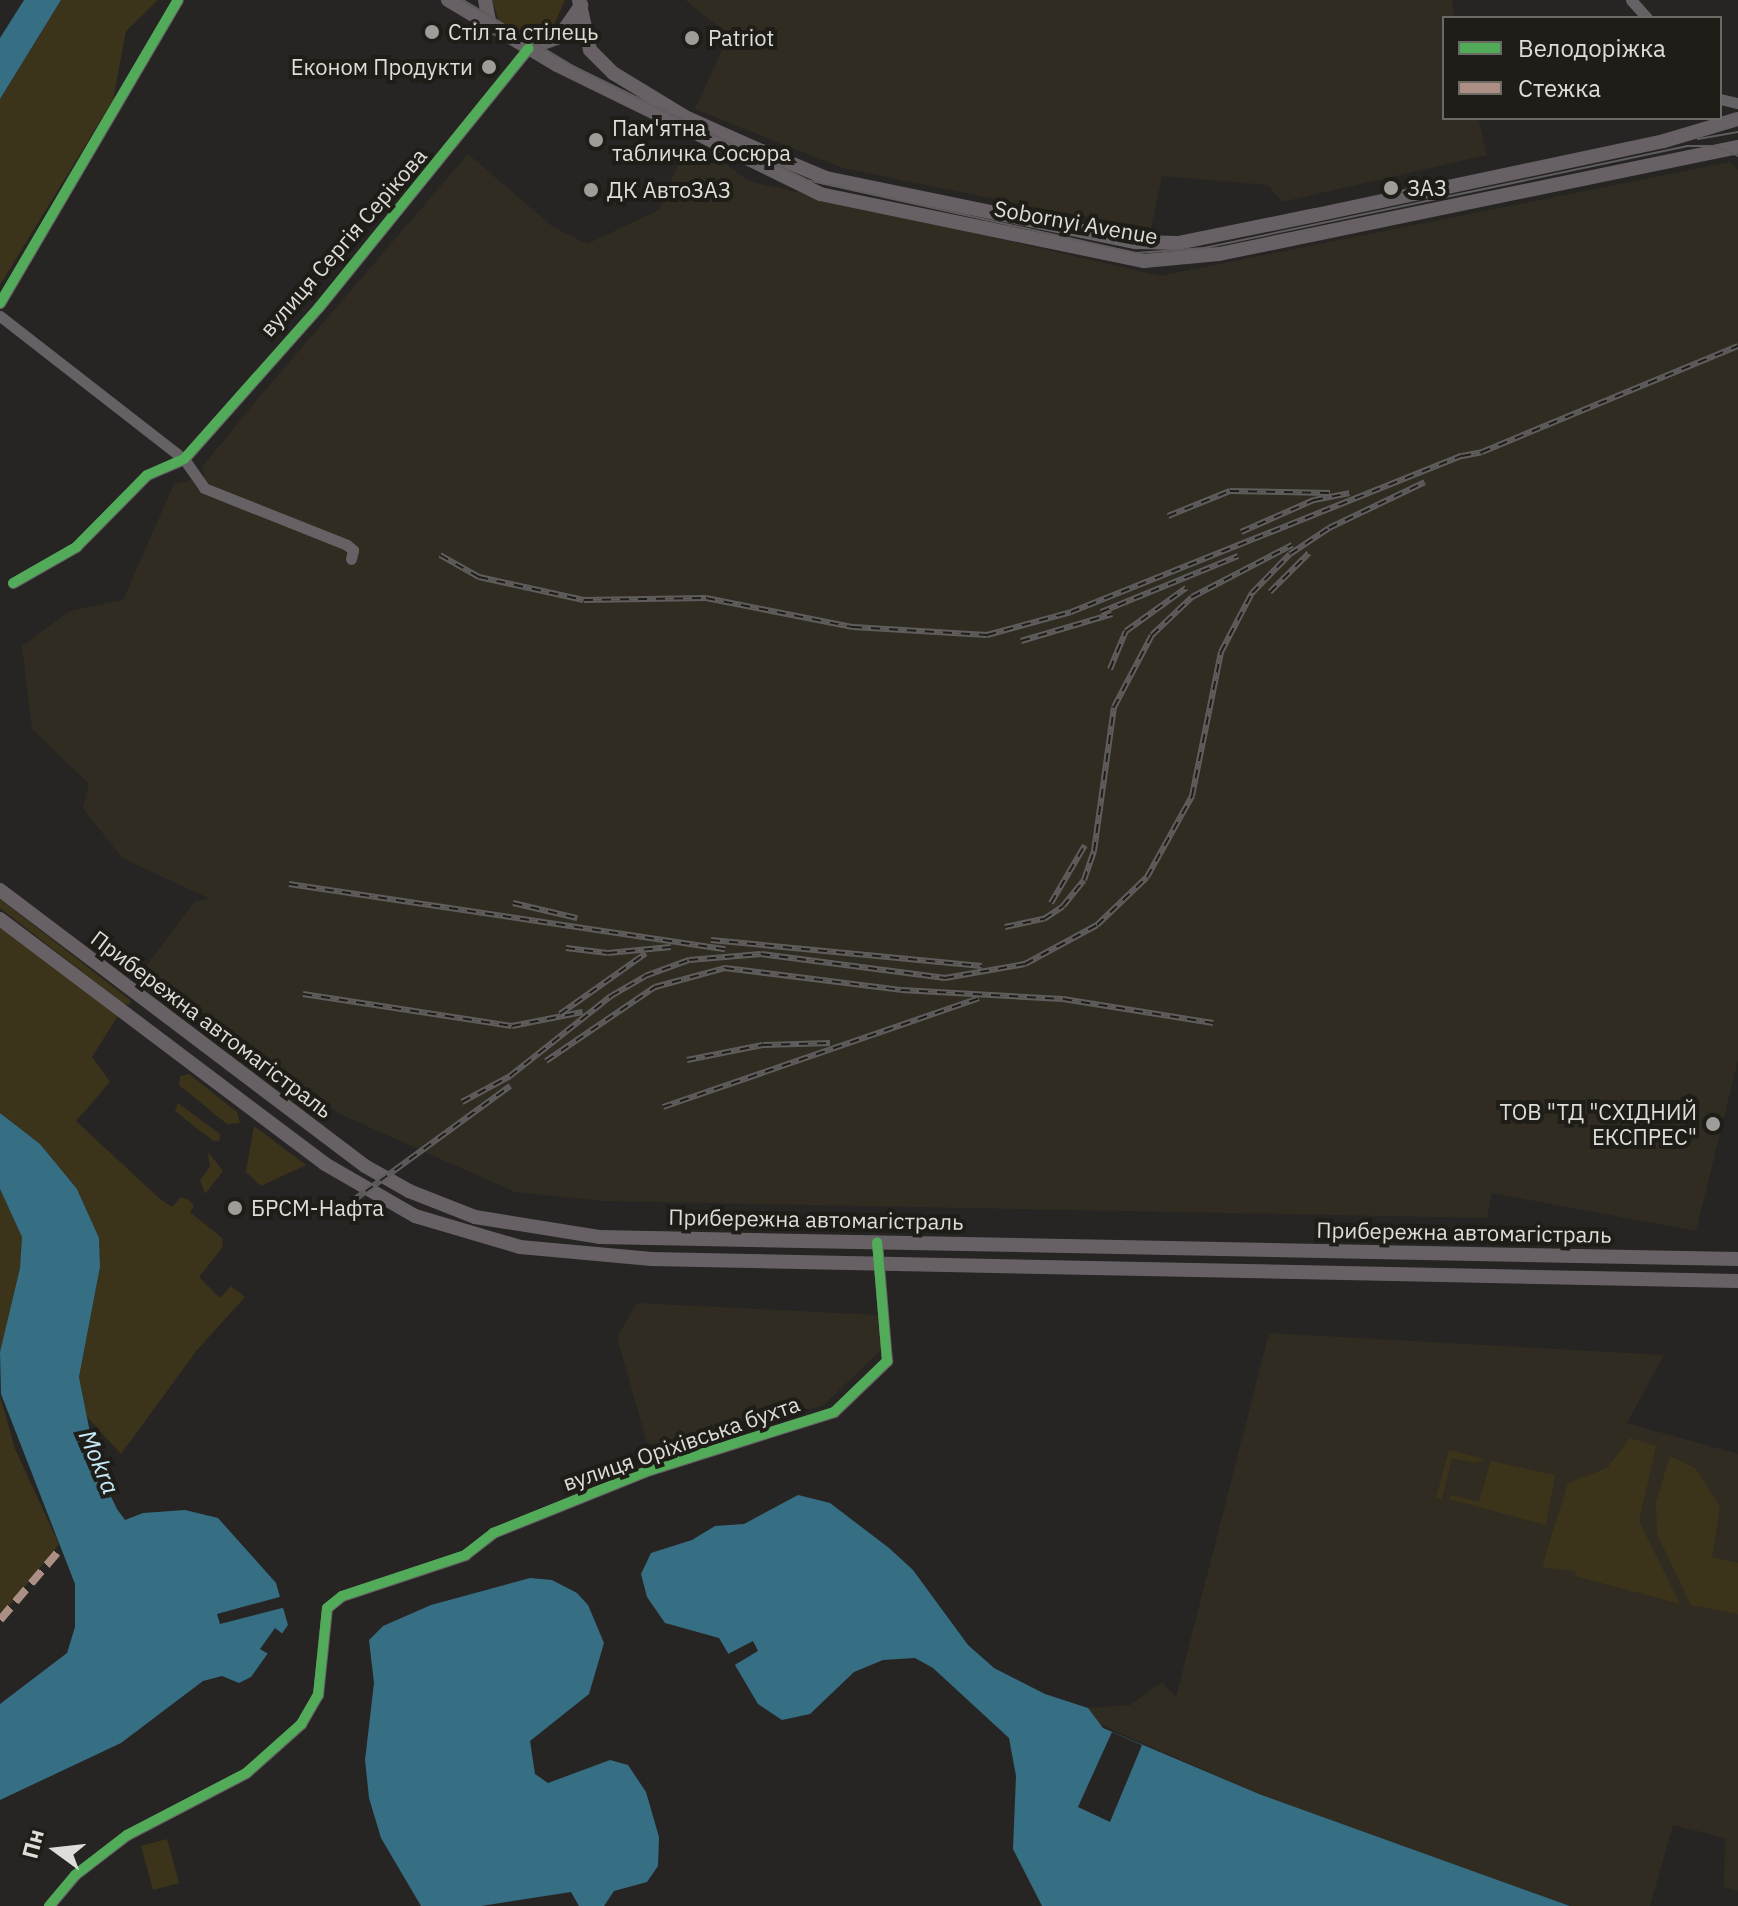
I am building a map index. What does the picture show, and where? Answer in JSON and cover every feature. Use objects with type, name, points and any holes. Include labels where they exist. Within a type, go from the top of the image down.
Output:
[{"type":"main road","points":[[448,0],[490,25]]},
{"type":"main road","points":[[485,0],[490,25]]},
{"type":"main road","points":[[529,48],[559,37],[582,2]]},
{"type":"main road","name":"Sobornyi Avenue","points":[[582,2],[590,50],[613,73],[687,118],[826,178],[1136,242],[1173,243],[1619,151],[1737,117]]},
{"type":"main road","name":"Sobornyi Avenue","points":[[490,25],[714,145],[820,194],[1126,259],[1174,261],[1738,147]]},
{"type":"main road","points":[[1713,126],[1718,150]]},
{"type":"main road","points":[[1173,243],[1174,261]]},
{"type":"main road","name":"Прибережна автомагістраль","points":[[0,890],[365,1166],[409,1191],[475,1217],[600,1237],[1738,1259]]},
{"type":"main road","name":"Прибережна автомагістраль","points":[[0,919],[325,1164],[415,1216],[520,1247],[597,1257],[1738,1281]]},
{"type":"main road","points":[[121,1011],[132,1009],[135,992]]},
{"type":"main road","points":[[151,1035],[153,1017],[164,1017]]},
{"type":"main road","points":[[1666,1258],[1674,1265],[1670,1280]]},
{"type":"main road","points":[[1719,1258],[1713,1266],[1719,1280]]},
{"type":"street","points":[[0,303],[63,204],[178,0]]},
{"type":"street","points":[[1631,0],[1645,16]]},
{"type":"street","name":"вулиця Сергія Серікова","points":[[184,459],[319,307],[529,48]]},
{"type":"street","points":[[0,316],[184,459],[204,488],[347,545],[353,550],[351,559]]},
{"type":"street","points":[[13,583],[76,547],[147,475],[184,459]]},
{"type":"street","name":"вулиця Оріхівська бухта","points":[[49,1906],[75,1875],[127,1835],[246,1773],[301,1724],[318,1695],[327,1608],[342,1596],[465,1555],[493,1533],[650,1470],[834,1412],[887,1361],[877,1242]]},
{"type":"shaded area","points":[[61,0],[158,0],[126,31],[113,100],[0,285],[0,99]]},
{"type":"shaded area","points":[[492,0],[565,0],[553,27],[534,36],[522,36],[500,24]]},
{"type":"shaded area","points":[[685,0],[1452,0],[1454,16],[1442,16],[1442,120],[1478,120],[1487,155],[1282,202],[1268,185],[1162,176],[1151,228],[843,168],[695,109],[729,35]]},
{"type":"shaded area","name":"ЗАЗ","points":[[685,148],[725,163],[748,181],[1160,276],[1730,162],[1738,170],[1738,1060],[1696,1231],[1492,1193],[1487,1218],[603,1201],[515,1192],[342,1115],[144,969],[195,901],[210,899],[122,858],[83,808],[89,784],[32,729],[22,646],[70,611],[123,600],[174,484],[205,476],[202,467],[468,154],[553,227],[587,244],[659,210]]},
{"type":"shaded area","points":[[0,899],[131,1003],[125,1005],[0,908]]},
{"type":"shaded area","points":[[0,918],[121,1011],[92,1057],[110,1082],[76,1121],[160,1199],[172,1207],[181,1197],[189,1200],[194,1206],[190,1212],[222,1238],[223,1247],[199,1277],[220,1298],[231,1286],[245,1297],[197,1350],[121,1454],[87,1417],[79,1377],[100,1267],[99,1238],[77,1189],[40,1144],[0,1113]]},
{"type":"shaded area","points":[[189,1074],[237,1112],[240,1123],[227,1124],[179,1085],[180,1076]]},
{"type":"shaded area","points":[[178,1103],[220,1134],[219,1141],[213,1141],[175,1111]]},
{"type":"shaded area","points":[[254,1126],[306,1165],[261,1186],[246,1172]]},
{"type":"shaded area","points":[[208,1152],[223,1171],[205,1194],[200,1180],[210,1167]]},
{"type":"shaded area","points":[[0,1189],[22,1237],[20,1268],[0,1352]]},
{"type":"shaded area","points":[[637,1303],[879,1315],[883,1348],[824,1405],[686,1449],[647,1443],[617,1337]]},
{"type":"shaded area","points":[[1269,1333],[1664,1355],[1627,1423],[1738,1454],[1738,1891],[1724,1887],[1725,1838],[1673,1825],[1650,1906],[1570,1906],[1259,1794],[1097,1723],[1088,1708],[1130,1705],[1162,1682],[1176,1697]]},
{"type":"shaded area","points":[[0,1396],[15,1449],[59,1544],[0,1618]]},
{"type":"shaded area","points":[[1630,1438],[1656,1446],[1639,1521],[1680,1604],[1575,1576],[1576,1571],[1542,1567],[1568,1483],[1607,1468]]},
{"type":"shaded area","points":[[1449,1450],[1484,1459],[1476,1463],[1452,1458],[1442,1499],[1436,1498]]},
{"type":"shaded area","points":[[1670,1456],[1695,1468],[1720,1507],[1712,1557],[1738,1563],[1738,1614],[1691,1605],[1657,1534],[1656,1502]]},
{"type":"shaded area","points":[[1491,1461],[1555,1475],[1546,1525],[1449,1499],[1451,1495],[1479,1502]]},
{"type":"shaded area","points":[[167,1839],[179,1883],[153,1890],[141,1846]]},
{"type":"water","points":[[24,0],[61,0],[0,99],[0,38]]},
{"type":"water","points":[[0,1113],[40,1144],[77,1189],[99,1238],[100,1267],[79,1377],[97,1468],[117,1509],[125,1520],[143,1513],[185,1510],[218,1518],[276,1583],[288,1625],[251,1677],[239,1683],[222,1676],[203,1681],[121,1743],[0,1800],[0,1704],[67,1653],[75,1627],[75,1584],[1,1394],[0,1352],[20,1268],[22,1237],[0,1189]]},
{"type":"water","points":[[798,1495],[830,1503],[889,1548],[913,1570],[968,1645],[994,1668],[1045,1694],[1088,1708],[1103,1728],[1259,1794],[1570,1906],[1042,1906],[1013,1849],[1016,1776],[1009,1738],[933,1668],[915,1658],[883,1660],[854,1672],[810,1714],[782,1720],[758,1704],[719,1638],[665,1623],[647,1597],[641,1574],[651,1553],[692,1540],[715,1526],[744,1524]]},
{"type":"water","points":[[530,1578],[552,1580],[577,1593],[588,1605],[604,1643],[589,1694],[530,1741],[535,1774],[548,1783],[610,1760],[628,1765],[646,1792],[659,1837],[658,1866],[647,1882],[614,1891],[604,1906],[579,1906],[571,1892],[481,1906],[421,1906],[381,1838],[369,1798],[365,1760],[374,1683],[369,1640],[383,1626],[431,1605]]},
{"type":"pier","points":[[283,1596],[286,1607],[220,1624],[217,1614]]},
{"type":"pier","points":[[275,1628],[284,1635],[270,1655],[260,1649]]},
{"type":"pier","points":[[753,1641],[758,1651],[733,1666],[728,1654]]},
{"type":"pier","points":[[1112,1732],[1142,1745],[1110,1822],[1078,1807]]},
{"type":"tram line","points":[[463,0],[583,72],[807,180],[1137,253],[1204,248],[1686,146],[1715,146],[1738,156]]},
{"type":"tram line","points":[[1698,139],[1738,132]]},
{"type":"railway","points":[[440,555],[479,577],[584,600],[706,598],[853,627],[987,635],[1071,612],[1462,456],[1482,452],[1738,346]]},
{"type":"railway","points":[[462,1102],[510,1076],[611,996],[645,976],[689,960],[761,954],[945,978],[1025,964],[1097,925],[1147,877],[1192,796],[1221,652],[1252,593],[1290,554],[1329,528],[1425,482]]},
{"type":"railway","points":[[1168,516],[1230,491],[1330,493]]},
{"type":"railway","points":[[1241,532],[1314,500],[1349,493]]},
{"type":"railway","points":[[1005,927],[1044,919],[1063,906],[1084,880],[1094,851],[1114,707],[1152,635],[1192,597],[1292,545]]},
{"type":"railway","points":[[1270,592],[1309,553]]},
{"type":"railway","points":[[1101,612],[1238,556]]},
{"type":"railway","points":[[1110,669],[1126,631],[1186,588]]},
{"type":"railway","points":[[1021,641],[1112,614]]},
{"type":"railway","points":[[1051,903],[1085,845]]},
{"type":"railway","points":[[289,884],[725,949]]},
{"type":"railway","points":[[513,903],[577,918]]},
{"type":"railway","points":[[711,940],[982,966]]},
{"type":"railway","points":[[566,948],[608,953],[671,947]]},
{"type":"railway","points":[[560,1014],[646,953]]},
{"type":"railway","points":[[546,1061],[655,987],[725,968],[901,990],[1063,999],[1213,1023]]},
{"type":"railway","points":[[303,994],[512,1026],[583,1012]]},
{"type":"railway","points":[[663,1107],[979,998]]},
{"type":"railway","points":[[687,1060],[763,1045],[830,1043]]},
{"type":"railway","points":[[351,1202],[510,1086]]},
{"type":"marked path","points":[[0,1620],[57,1553]]},
{"type":"cycle path","points":[[0,303],[178,0]]},
{"type":"cycle path","points":[[13,583],[76,547],[147,475],[184,459],[319,307],[529,48]]},
{"type":"cycle path","points":[[49,1906],[75,1875],[127,1835],[246,1773],[301,1724],[318,1695],[327,1608],[342,1596],[465,1555],[493,1533],[650,1470],[834,1412],[887,1361],[877,1242]]},
{"type":"place","name":"Стіл та стілець","points":[[432,32]]},
{"type":"place","name":"Patriot","points":[[692,38]]},
{"type":"place","name":"Економ Продукти","points":[[489,67]]},
{"type":"place","name":"Пам'ятна табличка Сосюра","points":[[596,140]]},
{"type":"place","name":"ЗАЗ","points":[[1391,188]]},
{"type":"place","name":"ДК АвтоЗАЗ","points":[[591,190]]},
{"type":"place","name":"ТОВ \"ТД \"СХІДНИЙ ЕКСПРЕС\"","points":[[1713,1124]]},
{"type":"place","name":"БРСМ-Нафта","points":[[235,1208]]},
{"type":"water label","name":"Mokra","points":[[99,1462]]}]
